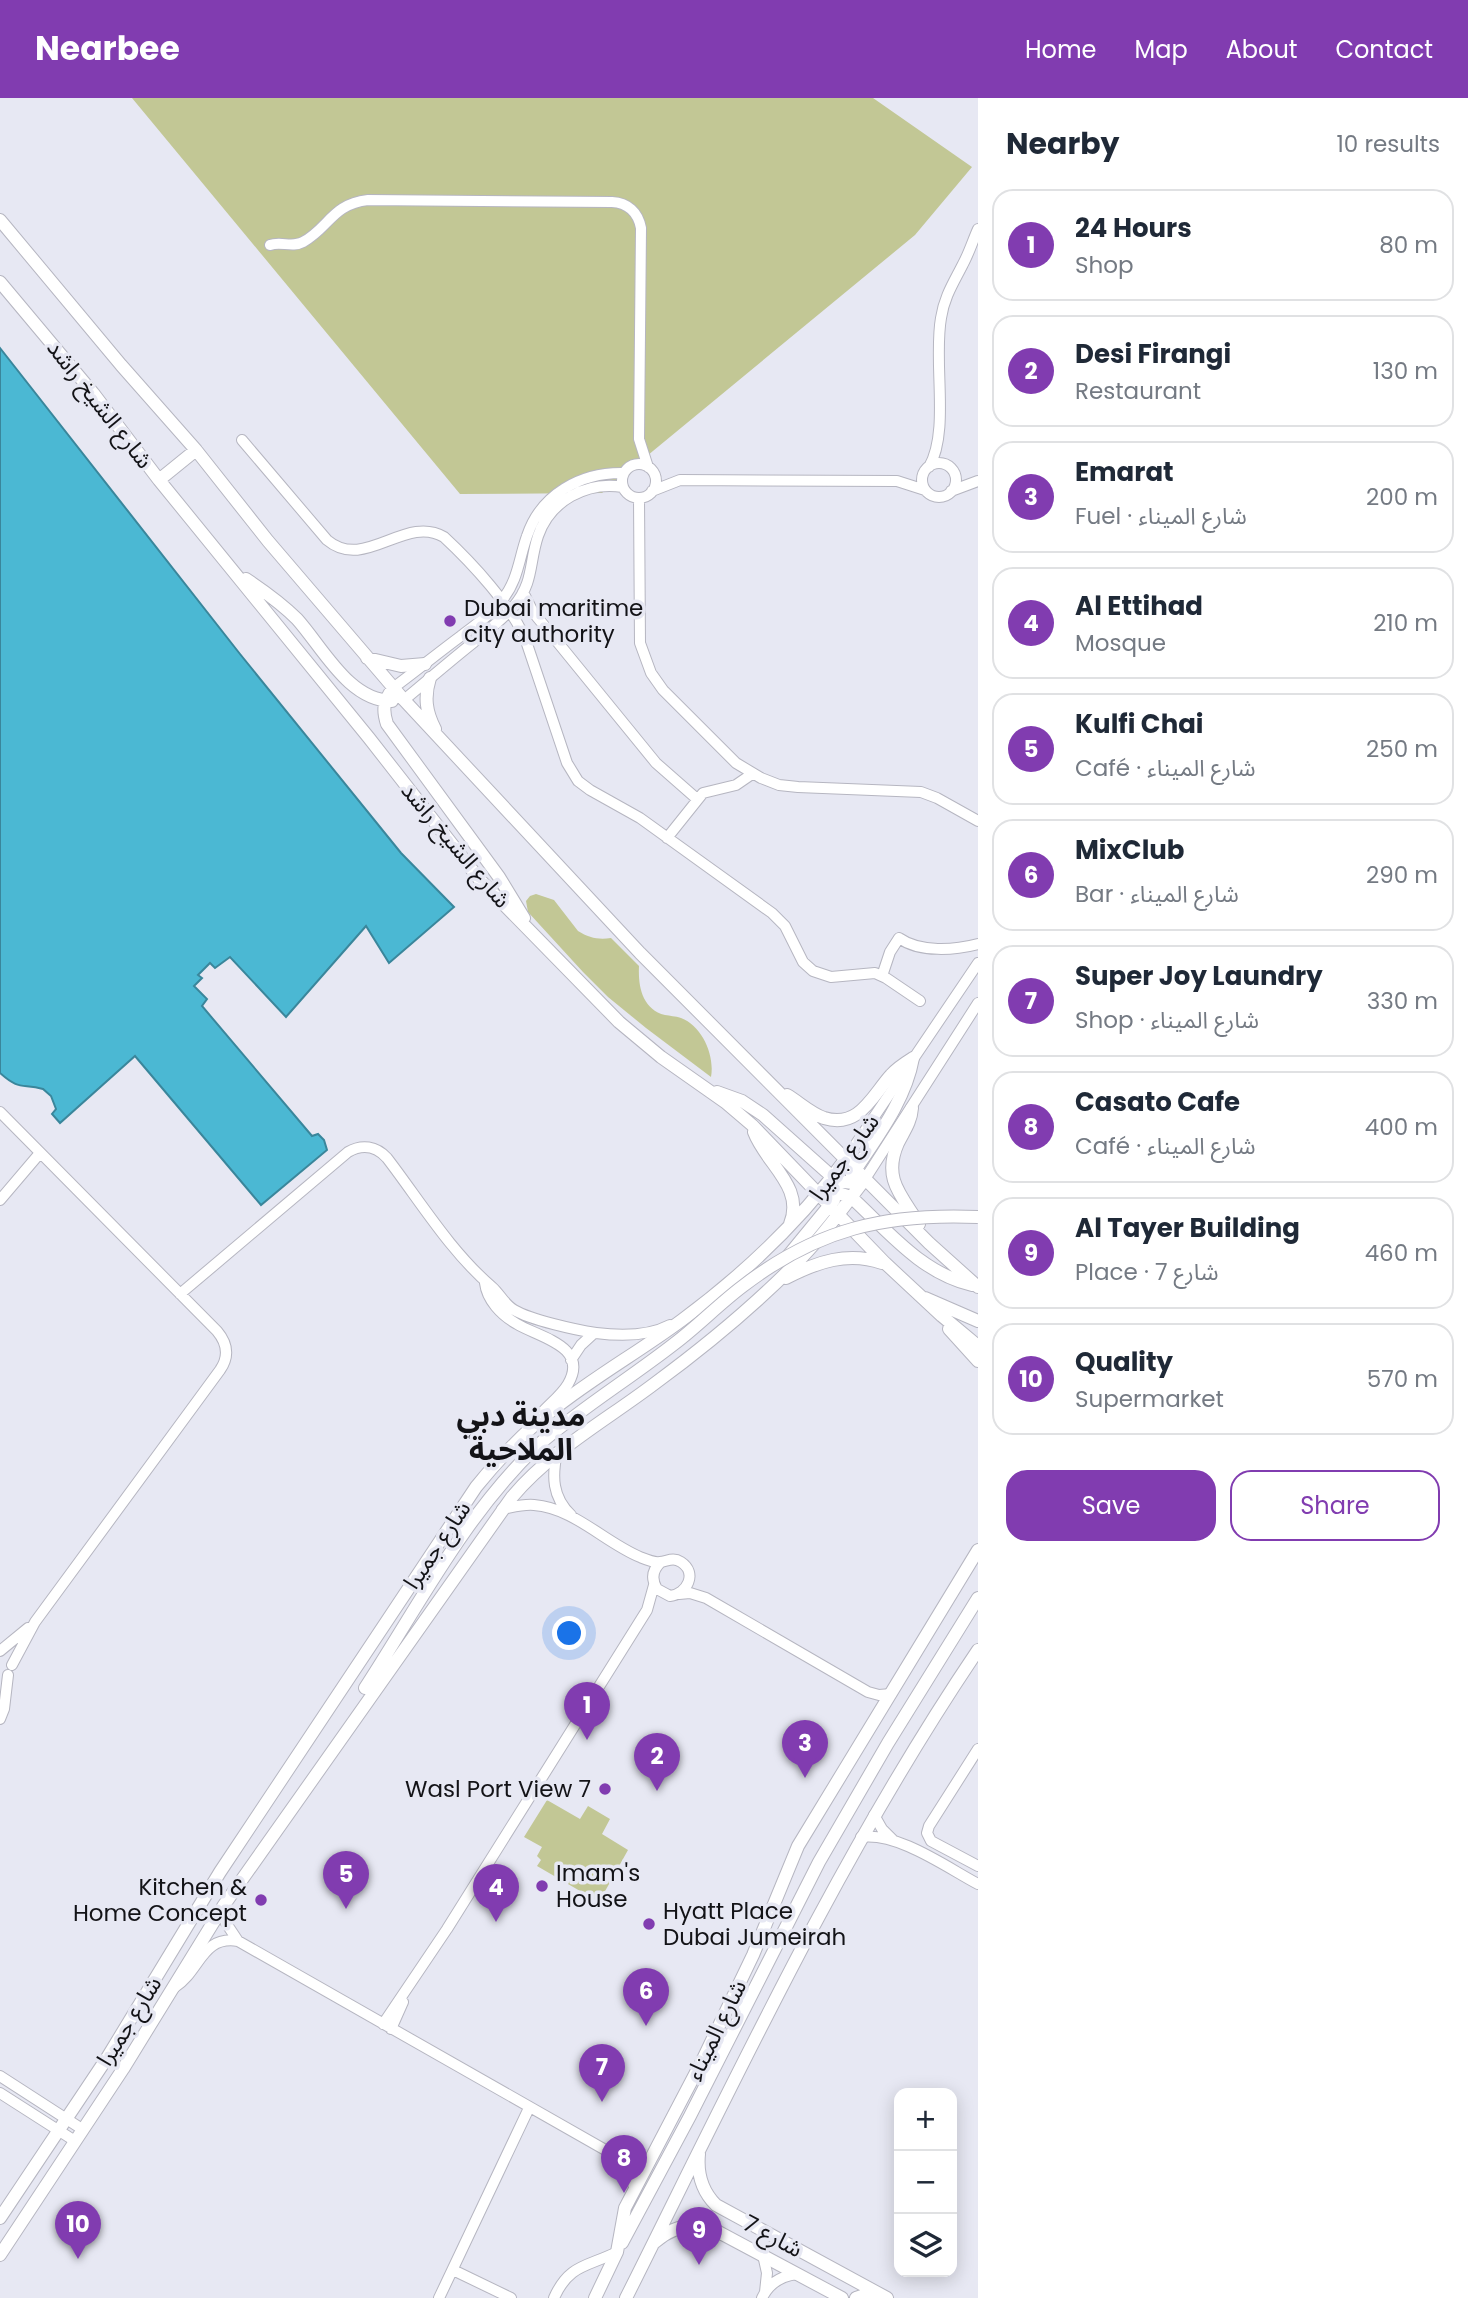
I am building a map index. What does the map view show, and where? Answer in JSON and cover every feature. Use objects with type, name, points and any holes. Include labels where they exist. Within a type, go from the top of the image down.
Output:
[{"type":"main road","name":"شارع الشيخ راشد","points":[[0,220],[196,450],[268,541],[366,657],[442,742],[583,894],[774,1089],[929,1243],[977,1286]]},
{"type":"main road","name":"شارع الشيخ راشد","points":[[0,282],[84,382],[159,480],[422,804],[462,858],[619,1022],[752,1125],[885,1264],[978,1346]]},
{"type":"main road","points":[[159,480],[196,450]]},
{"type":"main road","points":[[234,571],[296,619],[353,687],[365,695],[384,701],[404,700]]},
{"type":"main road","points":[[366,657],[401,666],[425,663]]},
{"type":"main road","points":[[430,678],[426,691],[428,713],[442,742]]},
{"type":"main road","points":[[393,688],[384,701],[383,713],[387,724],[499,877],[535,937]]},
{"type":"main road","points":[[774,1089],[822,1117],[846,1119],[864,1110],[892,1074],[913,1058]]},
{"type":"main road","points":[[765,1291],[779,1267],[834,1210],[842,1188],[897,1104],[907,1082],[913,1058]]},
{"type":"main road","points":[[706,1089],[731,1096],[753,1108],[924,1265],[954,1280],[977,1286]]},
{"type":"main road","points":[[912,1108],[909,1123],[895,1152],[892,1174],[898,1195],[917,1220],[929,1243]]},
{"type":"main road","points":[[752,1125],[761,1148],[790,1188],[794,1209],[790,1225]]},
{"type":"main road","name":"شارع جميرا","points":[[0,2218],[107,2058],[220,1871],[488,1471],[564,1402],[684,1319],[743,1269],[819,1195],[842,1188],[855,1170]]},
{"type":"main road","points":[[346,1730],[362,1693],[469,1523],[507,1475],[569,1419],[687,1334],[741,1287],[795,1251],[853,1228],[888,1220],[906,1217],[978,1217]]},
{"type":"main road","points":[[765,1291],[793,1275],[836,1259],[861,1258],[885,1264]]},
{"type":"main road","name":"شارع جميرا","points":[[0,2255],[224,1905],[502,1509],[532,1474],[557,1452],[656,1383],[765,1291]]},
{"type":"main road","points":[[918,1295],[978,1321]]},
{"type":"main road","points":[[942,1317],[959,1342],[978,1361]]},
{"type":"main road","name":"شارع الميناء","points":[[595,2298],[617,2252],[623,2214],[635,2187],[762,1937],[790,1861],[978,1550]]},
{"type":"main road","points":[[617,2252],[819,1862],[888,1743],[978,1598]]},
{"type":"main road","name":"شارع الميناء","points":[[626,2298],[701,2146],[861,1837],[920,1738],[978,1650]]},
{"type":"main road","points":[[740,2018],[751,1976],[779,1909],[790,1861]]},
{"type":"main road","name":"شارع 7","points":[[701,2146],[698,2168],[700,2178],[709,2198],[716,2205],[887,2298]]},
{"type":"main road","points":[[623,2160],[637,2162],[652,2158]]},
{"type":"main road","points":[[623,2160],[631,2171],[635,2187]]},
{"type":"main road","name":"شارع 7","points":[[652,2244],[675,2229],[701,2225],[836,2296]]},
{"type":"main road","points":[[856,2298],[872,2298]]},
{"type":"street","points":[[270,245],[302,243],[342,208],[354,202],[368,200],[612,202],[628,206],[639,218],[641,228],[639,439],[656,482],[647,496],[639,498],[627,494],[623,486],[625,471],[639,439]]},
{"type":"street","points":[[925,490],[922,480],[938,445],[940,320],[948,290],[964,263],[978,229]]},
{"type":"street","points":[[242,440],[332,544],[357,550],[425,531],[438,534],[449,542],[510,610],[526,641],[566,763],[584,786],[626,808],[772,914],[785,926],[803,962],[813,971],[831,977],[867,973],[882,976],[920,1001]]},
{"type":"street","points":[[938,445],[956,480],[951,491]]},
{"type":"street","points":[[897,481],[938,463],[978,480]]},
{"type":"street","points":[[393,688],[486,617],[502,600],[516,575],[530,529],[547,502],[582,479],[625,471],[639,464],[680,480],[897,481],[940,497],[978,480]]},
{"type":"street","points":[[652,491],[680,480]]},
{"type":"street","points":[[404,700],[510,610],[523,592],[531,571],[539,533],[556,507],[583,490],[607,485],[623,486]]},
{"type":"street","points":[[639,498],[639,633],[646,663],[663,690],[736,763],[752,774],[789,787],[920,792],[937,798],[978,821]]},
{"type":"street","points":[[523,592],[533,612],[647,752],[696,799]]},
{"type":"street","points":[[667,838],[696,799],[707,791],[736,785],[752,774]]},
{"type":"street","points":[[882,976],[899,938],[906,943],[926,947],[978,944]]},
{"type":"street","points":[[913,1058],[978,963]]},
{"type":"street","name":"شارع جميرا","points":[[855,1170],[912,1108],[978,1003]]},
{"type":"street","points":[[0,1112],[222,1337],[227,1350],[224,1364],[35,1622],[6,1673]]},
{"type":"street","points":[[180,1294],[348,1152],[361,1147],[376,1149],[387,1158],[450,1242],[485,1283],[518,1312],[594,1333],[638,1333],[663,1329],[684,1319]]},
{"type":"street","points":[[0,1200],[40,1153]]},
{"type":"street","points":[[485,1283],[490,1298],[504,1315],[522,1327],[559,1343],[571,1360],[572,1370],[568,1384],[540,1415],[532,1429]]},
{"type":"street","points":[[571,1360],[581,1345],[594,1333]]},
{"type":"street","points":[[557,1452],[555,1491],[560,1503],[576,1519]]},
{"type":"street","points":[[502,1509],[537,1505],[576,1519],[633,1554],[646,1566],[665,1595]]},
{"type":"street","points":[[633,1554],[660,1562],[678,1560],[686,1567],[689,1577],[706,1598]]},
{"type":"street","points":[[647,1610],[654,1571],[660,1562]]},
{"type":"street","points":[[679,1594],[687,1587],[689,1577]]},
{"type":"street","points":[[387,2026],[403,2004],[407,1990],[647,1610],[665,1595],[690,1593],[706,1598],[868,1692],[891,1694]]},
{"type":"street","points":[[0,1719],[4,1709],[9,1657],[0,1652],[35,1622]]},
{"type":"street","points":[[868,1692],[880,1713]]},
{"type":"street","points":[[978,1749],[927,1833],[932,1841],[978,1866]]},
{"type":"street","points":[[874,1815],[882,1829],[895,1842]]},
{"type":"street","points":[[861,1837],[877,1837],[895,1842],[978,1884]]},
{"type":"street","points":[[224,1905],[226,1923],[238,1941]]},
{"type":"street","points":[[172,1989],[188,1976],[212,1944],[225,1940],[238,1941],[623,2160]]},
{"type":"street","points":[[0,2076],[82,2129]]},
{"type":"street","points":[[0,2093],[75,2141]]},
{"type":"street","points":[[439,2298],[533,2110]]},
{"type":"street","points":[[554,2298],[561,2283],[570,2273],[617,2252]]},
{"type":"street","points":[[762,2255],[767,2273],[764,2295]]},
{"type":"street","points":[[453,2270],[511,2298]]},
{"type":"street","points":[[764,2295],[779,2279],[797,2274]]},
{"type":"green space","points":[[132,98],[873,98],[972,167],[915,235],[602,493],[460,494]]},
{"type":"green space","points":[[536,894],[554,900],[578,931],[594,938],[611,938],[639,966],[643,996],[651,1008],[665,1015],[679,1017],[701,1034],[709,1051],[711,1077],[608,997],[583,972],[528,912],[526,901]]},
{"type":"green space","points":[[547,1800],[580,1819],[588,1806],[610,1819],[602,1834],[628,1850],[599,1902],[537,1866],[541,1860],[537,1856],[542,1847],[524,1837]]},
{"type":"water","points":[[0,348],[240,654],[401,853],[454,907],[389,963],[366,926],[286,1017],[230,957],[215,968],[210,963],[198,975],[202,978],[194,986],[207,999],[202,1006],[312,1136],[318,1134],[324,1140],[327,1150],[261,1205],[135,1056],[60,1123],[52,1114],[56,1109],[51,1096],[43,1089],[17,1084],[0,1073]]},
{"type":"place","name":"Dubai maritime city authority","points":[[450,621]]},
{"type":"place","name":"24 Hours","points":[[587,1740]]},
{"type":"place","name":"Emarat","points":[[805,1778]]},
{"type":"place","name":"Wasl Port View 7","points":[[605,1789]]},
{"type":"place","name":"Desi Firangi","points":[[657,1791]]},
{"type":"place","name":"Imam's House","points":[[542,1886]]},
{"type":"place","name":"Kitchen & Home Concept","points":[[261,1900]]},
{"type":"place","name":"Kulfi Chai","points":[[346,1909]]},
{"type":"place","name":"Al Ettihad","points":[[496,1922]]},
{"type":"place","name":"Hyatt Place Dubai Jumeirah","points":[[649,1924]]},
{"type":"place","name":"MixClub","points":[[646,2026]]},
{"type":"place","name":"Super Joy Laundry","points":[[602,2102]]},
{"type":"place","name":"Casato Cafe","points":[[624,2193]]},
{"type":"place","name":"Quality","points":[[78,2259]]},
{"type":"place","name":"Al Tayer Building","points":[[699,2265]]},
{"type":"district","name":"مدينة دبي الملاحية","points":[[521,1432]]}]
